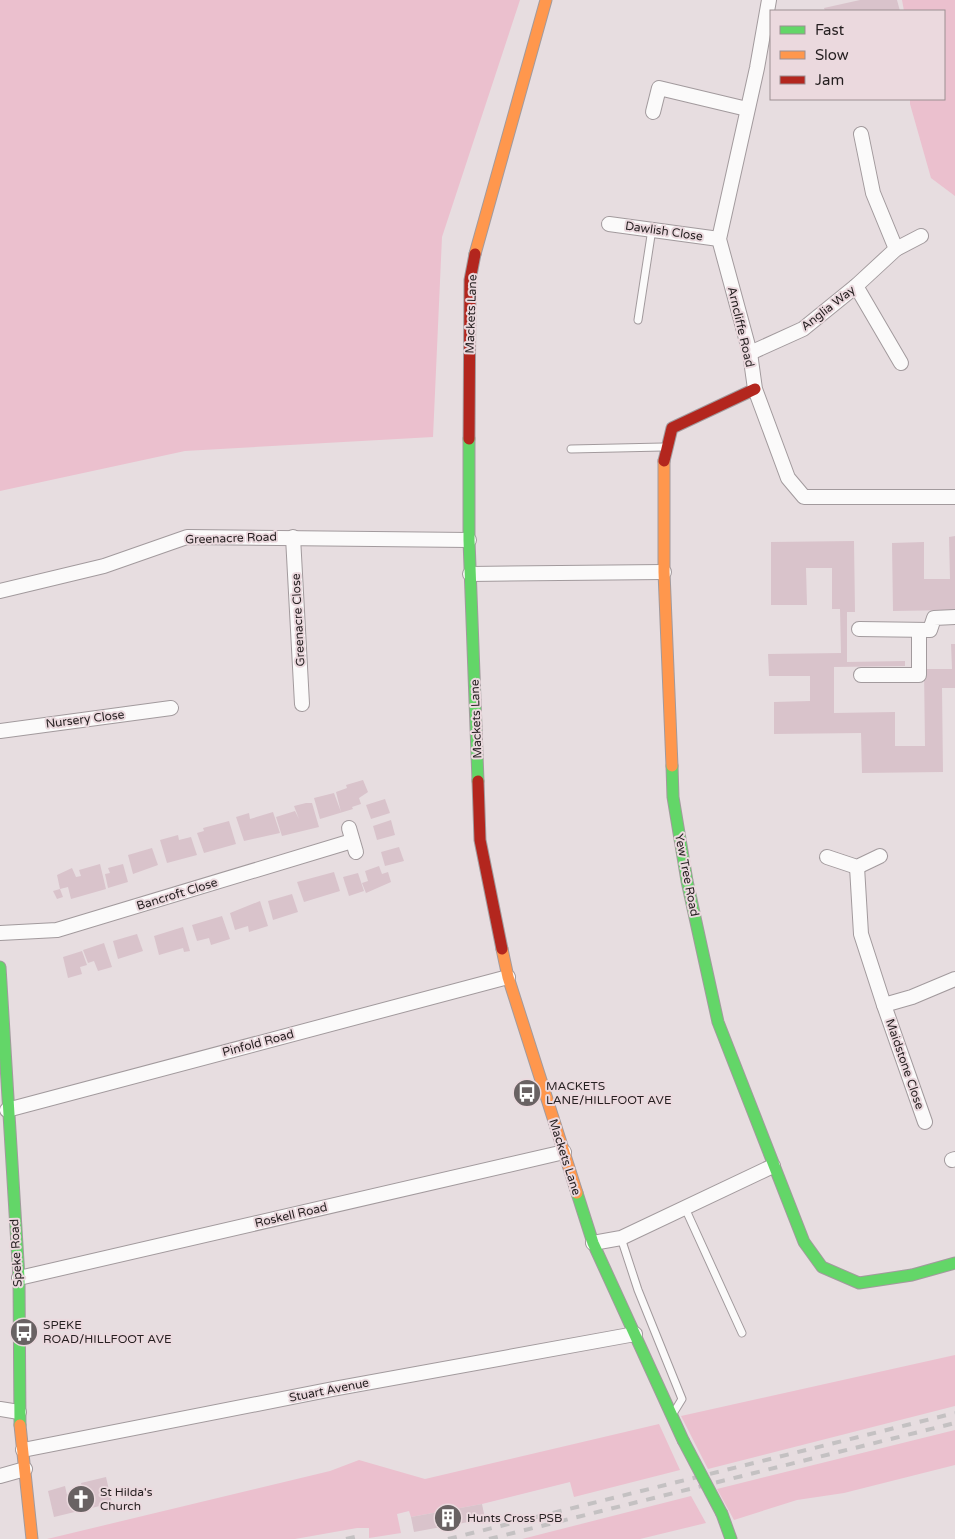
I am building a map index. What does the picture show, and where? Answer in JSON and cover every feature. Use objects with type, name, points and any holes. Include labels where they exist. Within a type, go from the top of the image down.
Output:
[{"type":"street","name":"Mackets Lane","points":[[546,0],[480,231],[470,280],[469,540],[480,840],[508,977],[592,1243],[683,1440],[722,1514],[732,1539]]},
{"type":"street","name":"Arncliffe Road","points":[[769,0],[757,68],[719,239],[750,353],[755,390],[788,478],[804,497],[955,497]]},
{"type":"street","points":[[653,112],[659,88],[747,109]]},
{"type":"street","points":[[861,134],[872,193],[896,249]]},
{"type":"street","name":"Dawlish Close","points":[[609,224],[719,239]]},
{"type":"street","name":"Anglia Way","points":[[750,353],[803,329],[856,286],[896,249],[921,236]]},
{"type":"street","points":[[856,286],[901,363]]},
{"type":"street","name":"Yew Tree Road","points":[[755,390],[672,428],[664,454],[664,572],[673,797],[687,881],[718,1022],[804,1242],[822,1267],[859,1283],[912,1275],[955,1263]]},
{"type":"street","name":"Greenacre Road","points":[[0,591],[104,566],[186,537],[293,536],[469,540]]},
{"type":"street","name":"Greenacre Close","points":[[293,536],[302,704]]},
{"type":"street","points":[[470,574],[664,572]]},
{"type":"street","points":[[859,629],[930,630],[934,618],[955,617]]},
{"type":"street","points":[[861,676],[919,676],[920,630]]},
{"type":"street","name":"Nursery Close","points":[[0,731],[171,708]]},
{"type":"street","name":"Bancroft Close","points":[[0,933],[57,930],[352,840]]},
{"type":"street","points":[[827,857],[857,867],[880,856]]},
{"type":"street","name":"Maidstone Close","points":[[857,867],[861,934],[925,1122]]},
{"type":"street","name":"Speke Road","points":[[0,967],[18,1278],[18,1412],[32,1539]]},
{"type":"street","name":"Pinfold Road","points":[[7,1110],[508,977]]},
{"type":"street","points":[[884,1005],[912,997],[955,979]]},
{"type":"street","name":"Roskell Road","points":[[18,1278],[564,1152]]},
{"type":"street","points":[[592,1243],[621,1238],[773,1166]]},
{"type":"street","name":"Stuart Avenue","points":[[23,1450],[333,1389],[635,1334]]},
{"type":"street","points":[[0,1409],[18,1412]]},
{"type":"street","points":[[0,1476],[25,1469]]},
{"type":"lane","points":[[638,320],[652,230]]},
{"type":"lane","points":[[571,449],[666,447]]},
{"type":"lane","points":[[685,1208],[742,1334]]},
{"type":"lane","points":[[621,1238],[638,1290],[682,1399],[673,1415]]},
{"type":"shaded area","points":[[0,0],[520,0],[442,237],[433,437],[185,451],[0,491]]},
{"type":"shaded area","points":[[902,0],[955,0],[955,196],[931,178],[910,104],[910,100],[945,100],[945,10],[904,10]]},
{"type":"shaded area","points":[[955,1355],[955,1406],[708,1469],[681,1416]]},
{"type":"shaded area","points":[[659,1424],[680,1470],[574,1497],[570,1482],[482,1504],[411,1517],[409,1511],[397,1514],[401,1533],[369,1538],[369,1528],[357,1528],[295,1539],[47,1539],[330,1471],[359,1460],[425,1479]]},
{"type":"shaded area","points":[[955,1430],[955,1465],[844,1493],[797,1500],[734,1520],[717,1489]]},
{"type":"shaded area","points":[[691,1496],[706,1523],[640,1539],[522,1539]]},
{"type":"building","points":[[860,0],[897,0],[900,10],[825,10],[824,8]]},
{"type":"building","points":[[955,536],[955,610],[893,611],[892,543],[924,542],[924,579],[950,579],[949,537]]},
{"type":"building","points":[[854,541],[855,612],[847,612],[847,662],[905,661],[905,666],[834,667],[834,713],[895,712],[895,746],[925,746],[924,669],[952,669],[951,644],[955,644],[955,688],[942,688],[943,772],[862,773],[861,733],[774,734],[774,702],[810,701],[810,676],[769,676],[768,654],[841,653],[840,609],[832,609],[832,568],[806,568],[807,605],[771,605],[771,542]]},
{"type":"building","points":[[363,780],[368,792],[359,798],[361,804],[352,807],[353,809],[320,819],[314,798],[334,793],[341,812],[336,792],[347,788],[346,785]]},
{"type":"building","points":[[385,799],[390,813],[371,819],[366,805]]},
{"type":"building","points":[[312,803],[319,827],[282,836],[276,817],[295,811],[299,819],[294,806]]},
{"type":"building","points":[[273,812],[280,833],[244,841],[236,817],[249,813],[250,819]]},
{"type":"building","points":[[391,820],[395,835],[377,840],[373,826]]},
{"type":"building","points":[[229,821],[236,844],[204,853],[197,833],[204,831],[203,828]]},
{"type":"building","points":[[178,835],[179,840],[191,837],[197,855],[167,863],[160,840]]},
{"type":"building","points":[[399,847],[404,861],[385,866],[381,852]]},
{"type":"building","points":[[152,848],[158,865],[133,874],[128,855]]},
{"type":"building","points":[[100,864],[106,889],[71,899],[68,887],[60,889],[57,875],[72,868],[76,877],[81,876],[79,870]]},
{"type":"building","points":[[123,864],[128,882],[108,888],[105,874],[110,873],[108,868]]},
{"type":"building","points":[[379,866],[382,874],[388,872],[391,882],[366,893],[362,883],[368,881],[365,871]]},
{"type":"building","points":[[334,872],[340,891],[304,902],[297,882]]},
{"type":"building","points":[[358,873],[364,891],[349,896],[343,877]]},
{"type":"building","points":[[60,889],[63,897],[57,899],[53,891]]},
{"type":"building","points":[[292,894],[298,912],[273,920],[268,901]]},
{"type":"building","points":[[260,901],[268,926],[249,932],[248,926],[235,930],[230,913]]},
{"type":"building","points":[[222,916],[230,939],[211,945],[209,938],[197,941],[192,925]]},
{"type":"building","points":[[183,927],[190,951],[184,952],[183,948],[159,955],[154,936]]},
{"type":"building","points":[[137,934],[143,951],[118,959],[113,941]]},
{"type":"building","points":[[104,943],[112,967],[98,971],[94,961],[88,963],[83,950]]},
{"type":"building","points":[[82,951],[87,965],[80,967],[82,974],[68,978],[63,957]]},
{"type":"building","name":"St Hilda's Church","points":[[106,1477],[112,1503],[54,1517],[48,1491],[65,1486],[67,1495],[83,1491],[81,1483]]},
{"type":"building","name":"Hunts Cross PSB","points":[[482,1504],[485,1519],[414,1532],[411,1517]]},
{"type":"railway","points":[[448,1539],[955,1413]]},
{"type":"railway","points":[[489,1539],[955,1423]]},
{"type":"railway","points":[[346,1539],[363,1535]]},
{"type":"traffic: fast","points":[[469,439],[469,540],[478,781]]},
{"type":"traffic: fast","points":[[672,766],[673,797],[687,881],[718,1022],[804,1242],[822,1267],[859,1283],[912,1275],[955,1263]]},
{"type":"traffic: fast","points":[[0,967],[19,1278],[20,1425]]},
{"type":"traffic: fast","points":[[577,1193],[593,1243],[683,1440]]},
{"type":"traffic: fast","points":[[683,1440],[722,1514]]},
{"type":"traffic: fast","points":[[722,1514],[731,1539]]},
{"type":"traffic: slow","points":[[475,254],[546,0]]},
{"type":"traffic: slow","points":[[664,461],[664,572],[672,766]]},
{"type":"traffic: slow","points":[[502,949],[508,977],[577,1193]]},
{"type":"traffic: slow","points":[[20,1425],[32,1539]]},
{"type":"traffic: jam","points":[[469,439],[470,280],[475,254]]},
{"type":"traffic: jam","points":[[664,461],[672,428],[755,389]]},
{"type":"traffic: jam","points":[[478,781],[480,840],[502,949]]},
{"type":"place","name":"MACKETS LANE/HILLFOOT AVE","points":[[527,1093]]},
{"type":"place","name":"SPEKE ROAD/HILLFOOT AVE","points":[[24,1332]]},
{"type":"place","name":"St Hilda's Church","points":[[81,1499]]},
{"type":"place","name":"Hunts Cross PSB","points":[[448,1518]]}]
